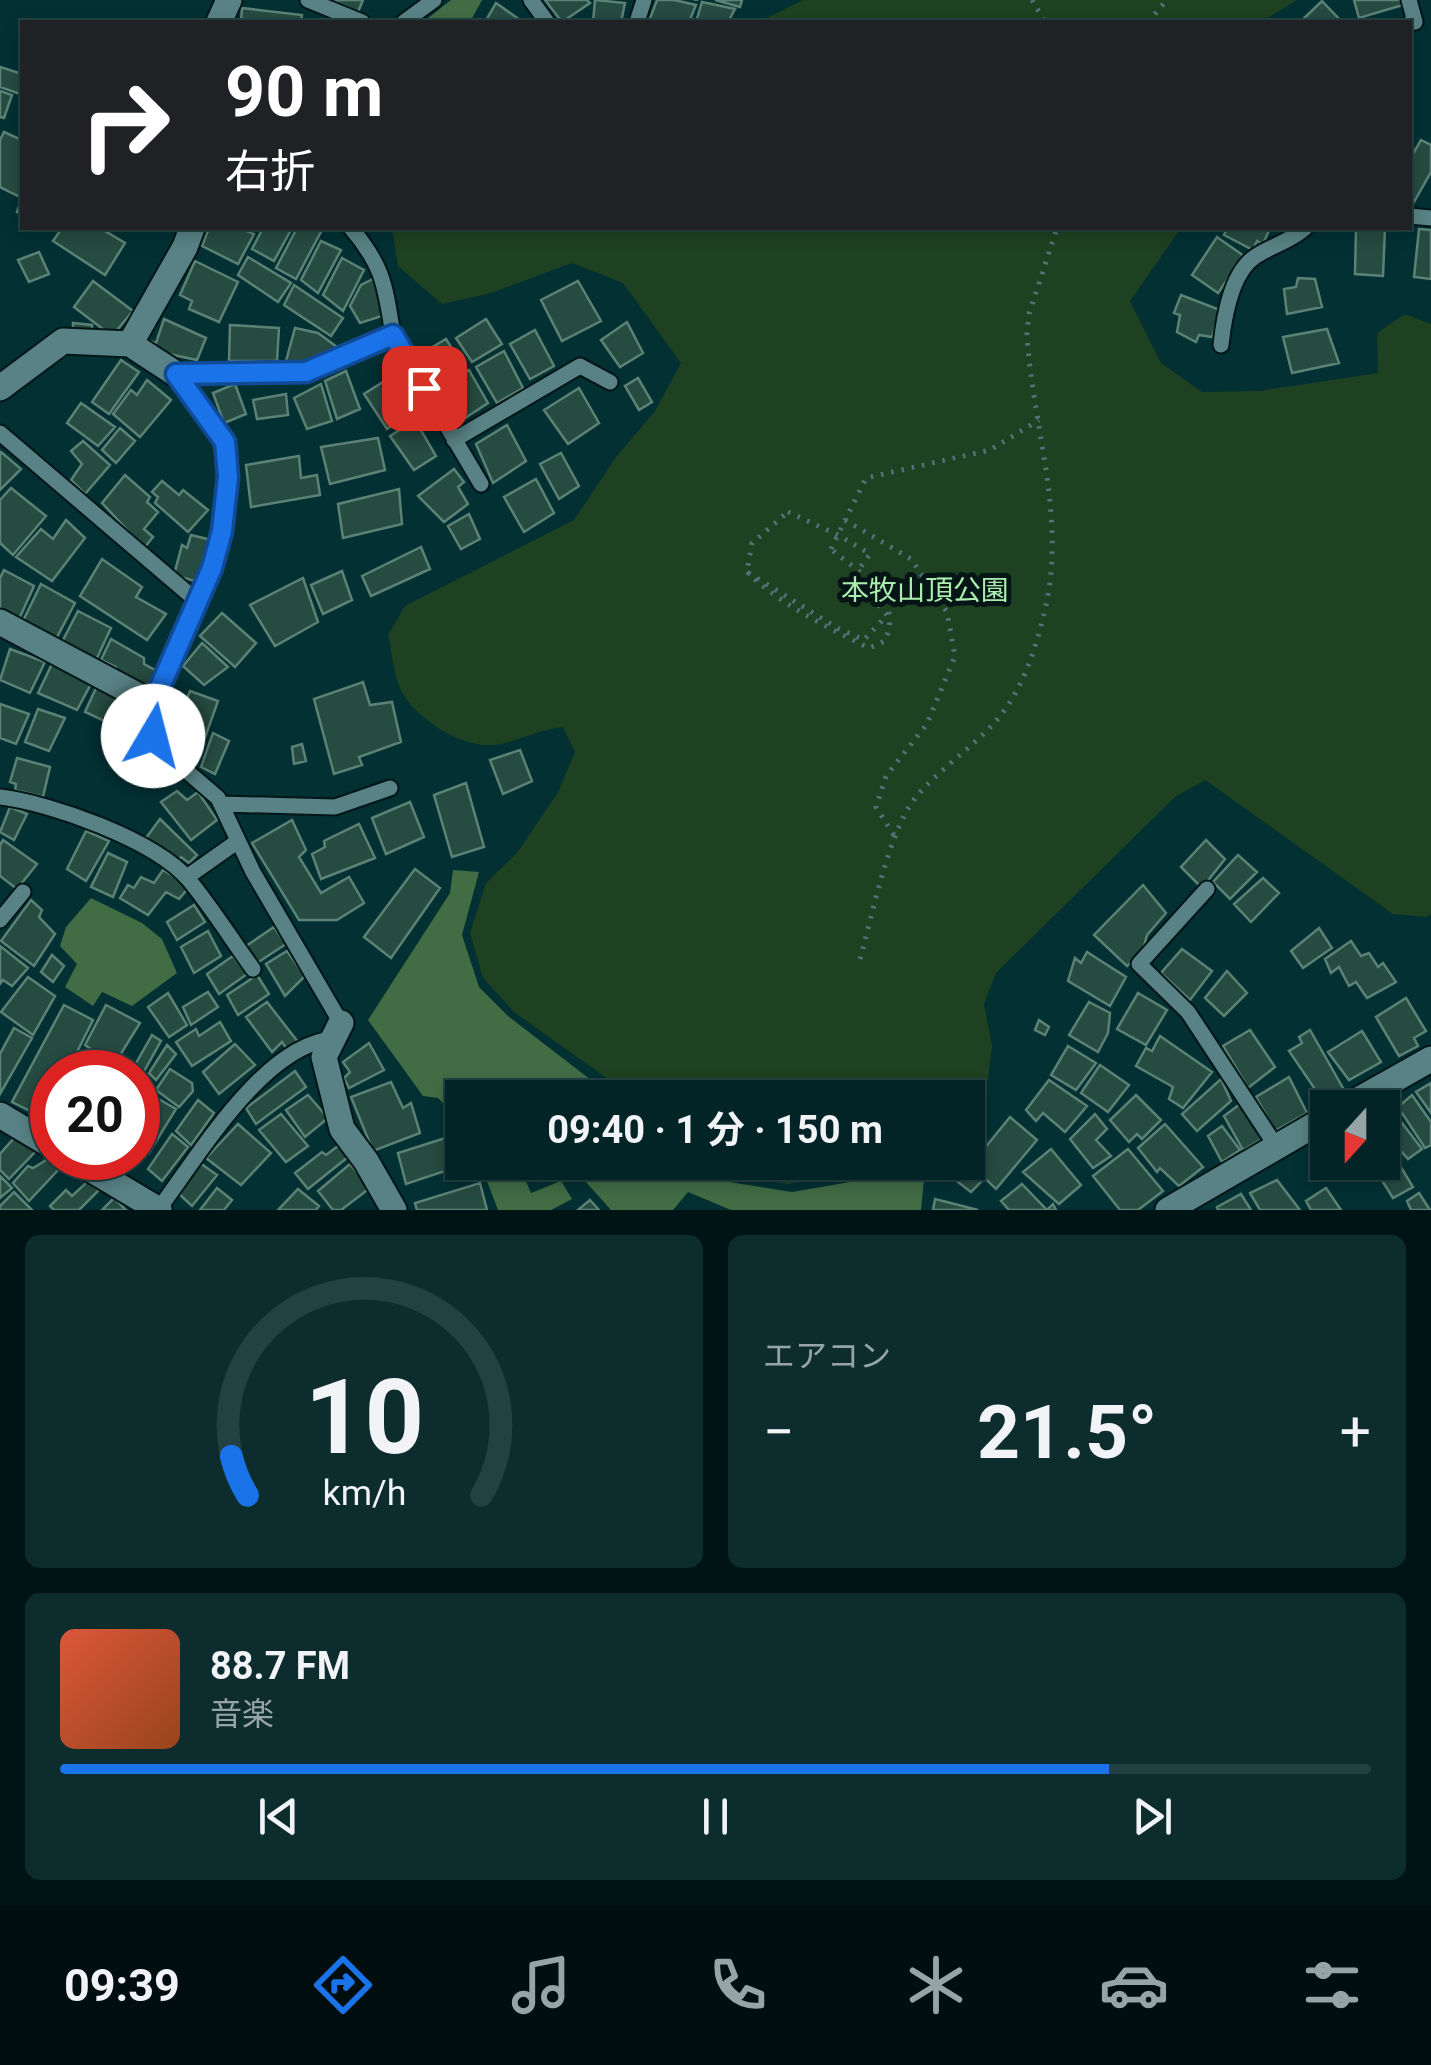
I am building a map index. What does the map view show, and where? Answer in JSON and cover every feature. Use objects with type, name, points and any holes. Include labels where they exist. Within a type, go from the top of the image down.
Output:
[{"type":"street","points":[[130,344],[191,230]]},
{"type":"street","points":[[0,388],[62,340],[130,344],[176,374]]},
{"type":"street","points":[[0,622],[154,704]]},
{"type":"street","points":[[338,1031],[324,1057],[342,1129],[394,1210]]},
{"type":"street","points":[[1376,1090],[1431,1059]]},
{"type":"street","points":[[3,1122],[30,1135]]},
{"type":"street","points":[[1168,1210],[1310,1127]]},
{"type":"street","points":[[108,1180],[158,1210]]},
{"type":"lane","points":[[308,0],[357,20]]},
{"type":"lane","points":[[407,20],[434,0]]},
{"type":"lane","points":[[1410,0],[1415,22],[1412,23]]},
{"type":"lane","points":[[353,230],[370,250],[384,276],[393,335],[481,484]]},
{"type":"lane","points":[[1221,345],[1224,321],[1241,270],[1254,257],[1304,230]]},
{"type":"lane","points":[[176,374],[306,372],[393,335]]},
{"type":"lane","points":[[454,440],[580,366],[610,382]]},
{"type":"lane","points":[[158,1210],[249,1088],[279,1060],[338,1031],[222,804],[160,748],[153,736],[154,704],[212,568],[222,531],[229,460],[217,429],[176,374]]},
{"type":"lane","points":[[0,433],[197,601]]},
{"type":"lane","points":[[222,804],[336,807],[390,788]]},
{"type":"lane","points":[[0,797],[28,800],[126,836],[186,877],[252,969]]},
{"type":"lane","points":[[186,877],[238,841]]},
{"type":"lane","points":[[1207,889],[1139,964],[1188,1012],[1276,1146]]},
{"type":"lane","points":[[0,920],[23,892]]},
{"type":"path","points":[[1150,20],[1168,0]]},
{"type":"path","points":[[860,959],[896,838],[912,802],[998,720],[1015,694],[1040,630],[1052,552],[1051,510],[1027,334],[1029,314],[1055,230]]},
{"type":"path","points":[[747,572],[764,589],[869,648],[885,640],[892,624],[890,606],[869,581],[831,549],[866,478],[990,450],[1038,420]]},
{"type":"path","points":[[788,512],[838,534],[870,554],[854,576],[887,615],[864,640],[747,572],[752,543],[788,512]]},
{"type":"path","points":[[845,520],[910,559],[947,612],[955,656],[926,724],[886,776],[876,807],[896,838]]},
{"type":"green space","points":[[451,0],[482,0],[471,20],[426,20]]},
{"type":"green space","points":[[803,0],[1297,0],[1264,20],[763,20]]},
{"type":"green space","name":"本牧山頂公園","points":[[392,230],[1180,230],[1130,301],[1161,363],[1202,392],[1259,391],[1378,373],[1377,333],[1405,314],[1431,324],[1431,914],[1393,914],[1205,780],[1175,797],[996,973],[984,1004],[992,1045],[985,1085],[985,1080],[609,1080],[514,1012],[483,978],[470,933],[486,883],[517,853],[558,792],[575,752],[563,727],[495,745],[454,737],[427,720],[407,699],[396,675],[388,635],[405,606],[574,520],[616,457],[655,411],[681,363],[623,283],[572,263],[491,293],[442,304],[398,266]]},
{"type":"green space","points":[[453,870],[479,872],[462,935],[479,987],[508,1016],[591,1080],[445,1080],[445,1105],[438,1098],[423,1096],[368,1020],[450,893]]},
{"type":"green space","points":[[91,898],[142,923],[162,939],[177,973],[132,1006],[102,992],[93,1006],[65,987],[77,964],[60,946],[66,927]]},
{"type":"green space","points":[[487,1180],[525,1180],[531,1193],[561,1181],[572,1199],[551,1210],[498,1210]]},
{"type":"green space","points":[[584,1180],[717,1180],[792,1192],[861,1180],[924,1180],[921,1210],[731,1210],[688,1192],[673,1210],[611,1210]]},
{"type":"green space","points":[[762,1180],[810,1180],[787,1184]]},
{"type":"building","points":[[332,0],[363,0],[358,12]]},
{"type":"building","points":[[545,0],[590,3],[565,20],[560,20]]},
{"type":"building","points":[[595,0],[625,3],[621,20],[593,20]]},
{"type":"building","points":[[657,0],[696,5],[690,20],[649,20]]},
{"type":"building","points":[[715,0],[742,0],[740,7]]},
{"type":"building","points":[[1354,0],[1401,0],[1403,5],[1359,18]]},
{"type":"building","points":[[1322,1],[1340,20],[1302,20]]},
{"type":"building","points":[[702,2],[735,9],[729,20],[697,20]]},
{"type":"building","points":[[496,3],[520,20],[486,20]]},
{"type":"building","points":[[242,8],[302,15],[301,20],[241,20]]},
{"type":"building","points":[[0,67],[20,73],[20,94],[0,87]]},
{"type":"building","points":[[0,91],[12,95],[4,118],[0,117]]},
{"type":"building","points":[[4,132],[20,139],[20,197],[0,187],[0,140]]},
{"type":"building","points":[[1421,140],[1431,145],[1431,172],[1414,202],[1412,200],[1412,156]]},
{"type":"building","points":[[1419,229],[1431,230],[1431,279],[1414,277]]},
{"type":"building","points":[[61,230],[103,230],[125,243],[105,275],[53,241]]},
{"type":"building","points":[[208,230],[245,230],[254,234],[238,264],[202,246]]},
{"type":"building","points":[[262,230],[291,230],[274,261],[252,249]]},
{"type":"building","points":[[296,230],[322,230],[296,279],[276,268]]},
{"type":"building","points":[[1226,230],[1269,230],[1263,244],[1257,241],[1253,250],[1224,235]]},
{"type":"building","points":[[1356,230],[1385,230],[1383,276],[1355,274]]},
{"type":"building","points":[[1217,237],[1244,256],[1218,293],[1192,275]]},
{"type":"building","points":[[321,241],[341,250],[318,293],[301,280]]},
{"type":"building","points":[[39,252],[49,274],[29,282],[18,260]]},
{"type":"building","points":[[248,257],[291,283],[278,302],[238,275]]},
{"type":"building","points":[[342,258],[364,270],[343,311],[323,295]]},
{"type":"building","points":[[195,261],[238,282],[219,322],[189,309],[192,301],[180,295]]},
{"type":"building","points":[[1298,278],[1315,279],[1322,307],[1287,314],[1284,289],[1296,287]]},
{"type":"building","points":[[373,279],[385,315],[360,323],[350,306],[361,285]]},
{"type":"building","points":[[93,281],[133,311],[112,336],[74,307]]},
{"type":"building","points":[[578,281],[601,321],[562,341],[541,300]]},
{"type":"building","points":[[294,285],[343,318],[331,336],[284,305]]},
{"type":"building","points":[[1181,295],[1220,310],[1212,337],[1199,335],[1196,342],[1177,332],[1180,315],[1174,313]]},
{"type":"building","points":[[164,319],[206,338],[197,360],[169,354],[168,361],[147,349],[150,341],[156,343]]},
{"type":"building","points":[[486,319],[502,344],[472,362],[456,338]]},
{"type":"building","points":[[627,322],[643,353],[620,367],[601,340]]},
{"type":"building","points":[[73,323],[92,325],[92,335],[73,337]]},
{"type":"building","points":[[230,325],[279,328],[277,361],[229,361]]},
{"type":"building","points":[[295,328],[318,333],[337,347],[335,355],[304,365],[286,361]]},
{"type":"building","points":[[1327,329],[1339,363],[1292,373],[1283,337]]},
{"type":"building","points":[[535,330],[554,366],[530,379],[510,344]]},
{"type":"building","points":[[446,339],[463,366],[438,383],[421,354]]},
{"type":"building","points":[[504,351],[523,388],[497,403],[476,367]]},
{"type":"building","points":[[121,360],[139,372],[109,414],[92,402]]},
{"type":"building","points":[[402,370],[420,406],[387,429],[364,394]]},
{"type":"building","points":[[469,370],[488,403],[459,422],[441,387]]},
{"type":"building","points":[[346,371],[360,409],[337,419],[325,381]]},
{"type":"building","points":[[638,378],[652,402],[639,410],[625,386]]},
{"type":"building","points":[[147,380],[171,400],[140,437],[113,414],[131,390],[137,395]]},
{"type":"building","points":[[235,384],[246,414],[224,423],[213,393]]},
{"type":"building","points":[[321,384],[332,421],[307,429],[294,398]]},
{"type":"building","points":[[579,388],[599,423],[568,444],[544,410]]},
{"type":"building","points":[[286,394],[288,415],[257,419],[253,400]]},
{"type":"building","points":[[81,403],[115,427],[98,446],[67,423]]},
{"type":"building","points":[[415,420],[436,456],[414,470],[390,436]]},
{"type":"building","points":[[507,425],[526,461],[493,483],[476,444]]},
{"type":"building","points":[[120,428],[135,441],[116,463],[102,450]]},
{"type":"building","points":[[378,438],[385,470],[330,484],[321,447]]},
{"type":"building","points":[[83,441],[110,465],[85,494],[71,480],[82,464],[71,451]]},
{"type":"building","points":[[0,453],[21,469],[0,490]]},
{"type":"building","points":[[561,453],[579,486],[559,499],[540,464]]},
{"type":"building","points":[[299,456],[301,478],[317,475],[320,495],[251,507],[246,465]]},
{"type":"building","points":[[454,469],[464,482],[458,487],[468,504],[444,522],[418,496]]},
{"type":"building","points":[[125,475],[150,497],[147,502],[158,512],[144,529],[153,537],[144,548],[102,503]]},
{"type":"building","points":[[536,479],[554,513],[524,532],[504,497]]},
{"type":"building","points":[[162,481],[179,495],[183,490],[208,510],[188,532],[155,503],[158,497],[152,492]]},
{"type":"building","points":[[11,488],[46,516],[13,555],[0,543],[0,500]]},
{"type":"building","points":[[399,489],[402,524],[343,538],[338,504]]},
{"type":"building","points":[[469,514],[480,539],[461,549],[448,526]]},
{"type":"building","points":[[66,520],[85,538],[52,581],[16,557],[41,529],[53,539]]},
{"type":"building","points":[[191,535],[211,540],[198,582],[174,575],[182,545],[187,548]]},
{"type":"building","points":[[421,547],[430,569],[371,596],[362,576]]},
{"type":"building","points":[[102,559],[142,587],[136,597],[166,614],[147,640],[80,596]]},
{"type":"building","points":[[4,570],[34,586],[19,619],[0,610],[0,578]]},
{"type":"building","points":[[342,571],[352,600],[323,614],[311,585]]},
{"type":"building","points":[[303,578],[318,622],[275,646],[250,605]]},
{"type":"building","points":[[41,584],[75,603],[56,639],[23,621]]},
{"type":"building","points":[[78,611],[111,628],[96,660],[62,642]]},
{"type":"building","points":[[222,613],[256,643],[235,667],[200,636]]},
{"type":"building","points":[[111,639],[144,658],[144,664],[159,672],[152,690],[115,673],[116,667],[101,660]]},
{"type":"building","points":[[202,643],[228,667],[204,685],[183,666]]},
{"type":"building","points":[[10,649],[45,662],[30,693],[0,680]]},
{"type":"building","points":[[52,664],[92,682],[77,710],[38,693]]},
{"type":"building","points":[[363,682],[370,705],[392,702],[401,742],[359,757],[362,765],[334,774],[314,699]]},
{"type":"building","points":[[97,686],[139,707],[126,731],[85,712]]},
{"type":"building","points":[[190,691],[218,701],[196,763],[185,759],[191,741],[166,731],[175,704],[184,705]]},
{"type":"building","points":[[0,704],[29,714],[16,744],[0,738]]},
{"type":"building","points":[[38,709],[65,718],[49,751],[25,742]]},
{"type":"building","points":[[213,733],[229,741],[215,774],[201,767]]},
{"type":"building","points":[[302,744],[306,761],[294,764],[292,747]]},
{"type":"building","points":[[520,750],[532,781],[503,794],[490,760]]},
{"type":"building","points":[[17,758],[50,767],[43,797],[15,790],[16,784],[10,782]]},
{"type":"building","points":[[466,783],[484,847],[452,857],[434,795]]},
{"type":"building","points":[[177,791],[187,800],[198,792],[217,820],[191,840],[161,802]]},
{"type":"building","points":[[410,802],[424,837],[386,854],[372,818]]},
{"type":"building","points":[[10,807],[27,814],[14,840],[0,832]]},
{"type":"building","points":[[160,819],[197,855],[189,863],[181,857],[177,863],[146,838]]},
{"type":"building","points":[[292,820],[306,850],[299,857],[321,893],[349,877],[364,903],[337,920],[299,920],[252,843]]},
{"type":"building","points":[[359,824],[375,858],[321,879],[312,854],[325,847],[324,841]]},
{"type":"building","points":[[86,831],[109,841],[86,881],[67,869]]},
{"type":"building","points":[[3,840],[37,864],[17,889],[0,876]]},
{"type":"building","points":[[1206,840],[1225,859],[1202,888],[1181,867]]},
{"type":"building","points":[[108,853],[127,862],[113,897],[91,887]]},
{"type":"building","points":[[1238,855],[1257,872],[1230,899],[1213,882]]},
{"type":"building","points":[[415,869],[440,888],[391,958],[364,937]]},
{"type":"building","points":[[163,870],[190,886],[179,899],[166,892],[148,915],[120,898],[128,885],[134,888],[141,877],[154,883]]},
{"type":"building","points":[[1263,878],[1279,893],[1251,922],[1234,904]]},
{"type":"building","points":[[1143,885],[1166,913],[1147,935],[1142,953],[1127,966],[1094,935]]},
{"type":"building","points":[[31,900],[42,910],[39,917],[55,934],[34,966],[1,941]]},
{"type":"building","points":[[194,905],[205,922],[177,940],[167,922]]},
{"type":"building","points":[[274,927],[286,944],[257,963],[246,946]]},
{"type":"building","points":[[1319,928],[1332,948],[1303,968],[1291,951]]},
{"type":"building","points":[[208,931],[221,956],[194,973],[181,947]]},
{"type":"building","points":[[1351,941],[1361,956],[1369,953],[1378,967],[1383,963],[1396,982],[1367,998],[1356,982],[1349,986],[1339,967],[1331,973],[1325,959]]},
{"type":"building","points":[[0,946],[28,968],[12,986],[3,980],[0,984]]},
{"type":"building","points":[[1182,949],[1212,971],[1190,1000],[1161,973]]},
{"type":"building","points":[[287,951],[305,976],[285,996],[266,964]]},
{"type":"building","points":[[1087,952],[1126,977],[1110,1006],[1068,981],[1075,958],[1081,963]]},
{"type":"building","points":[[52,955],[64,966],[53,982],[41,972]]},
{"type":"building","points":[[233,956],[247,974],[219,994],[207,974]]},
{"type":"building","points":[[1227,971],[1247,993],[1224,1016],[1205,998]]},
{"type":"building","points":[[257,975],[269,994],[238,1015],[227,995]]},
{"type":"building","points":[[28,977],[55,996],[33,1035],[1,1012]]},
{"type":"building","points":[[208,992],[218,1007],[191,1025],[183,1007]]},
{"type":"building","points":[[168,993],[187,1025],[169,1037],[148,1007]]},
{"type":"building","points":[[1138,993],[1167,1010],[1146,1045],[1117,1029]]},
{"type":"building","points":[[1406,998],[1426,1031],[1414,1038],[1418,1046],[1399,1056],[1376,1017]]},
{"type":"building","points":[[267,1002],[298,1042],[287,1049],[282,1042],[272,1052],[246,1017]]},
{"type":"building","points":[[1089,1002],[1110,1013],[1108,1033],[1098,1052],[1069,1035]]},
{"type":"building","points":[[64,1005],[93,1020],[78,1050],[40,1050]]},
{"type":"building","points":[[106,1005],[140,1023],[123,1050],[92,1050],[85,1045]]},
{"type":"building","points":[[1039,1020],[1049,1027],[1045,1035],[1035,1030]]},
{"type":"building","points":[[220,1022],[231,1041],[192,1066],[176,1042],[196,1029],[199,1036]]},
{"type":"building","points":[[14,1028],[32,1038],[0,1094],[0,1054]]},
{"type":"building","points":[[1250,1030],[1275,1067],[1248,1088],[1223,1046]]},
{"type":"building","points":[[1310,1030],[1343,1088],[1316,1090],[1289,1051],[1302,1043],[1299,1037]]},
{"type":"building","points":[[1362,1031],[1381,1062],[1349,1080],[1328,1052]]},
{"type":"building","points":[[152,1035],[161,1041],[156,1050],[143,1050]]},
{"type":"building","points":[[1160,1036],[1212,1072],[1183,1108],[1169,1099],[1173,1087],[1136,1066],[1146,1048],[1152,1051]]},
{"type":"building","points":[[369,1043],[384,1070],[349,1088],[344,1078],[350,1072],[343,1062]]},
{"type":"building","points":[[235,1044],[255,1065],[219,1094],[203,1072]]},
{"type":"building","points":[[167,1045],[176,1054],[160,1075],[160,1056]]},
{"type":"building","points":[[1068,1046],[1096,1063],[1076,1090],[1051,1075]]},
{"type":"building","points":[[1100,1065],[1129,1085],[1108,1112],[1081,1093]]},
{"type":"building","points":[[30,1068],[30,1111],[12,1102]]},
{"type":"building","points":[[170,1069],[192,1083],[193,1091],[179,1107],[160,1093],[160,1084]]},
{"type":"building","points":[[295,1071],[306,1087],[256,1124],[246,1108]]},
{"type":"building","points":[[1289,1077],[1307,1113],[1275,1131],[1256,1097]]},
{"type":"building","points":[[1221,1079],[1231,1101],[1197,1131],[1182,1114]]},
{"type":"building","points":[[1049,1080],[1087,1106],[1065,1132],[1043,1113],[1036,1121],[1026,1110]]},
{"type":"building","points":[[391,1082],[403,1108],[411,1103],[420,1133],[373,1151],[351,1097]]},
{"type":"building","points":[[1431,1083],[1431,1113],[1416,1092]]},
{"type":"building","points":[[308,1095],[328,1118],[305,1137],[286,1110]]},
{"type":"building","points":[[1136,1095],[1161,1120],[1142,1139],[1137,1134],[1129,1142],[1110,1120]]},
{"type":"building","points":[[1412,1095],[1431,1122],[1431,1145],[1425,1148],[1400,1105]]},
{"type":"building","points":[[160,1100],[176,1109],[160,1135]]},
{"type":"building","points":[[198,1100],[214,1113],[191,1145],[176,1131]]},
{"type":"building","points":[[1240,1104],[1262,1139],[1243,1150],[1224,1116]]},
{"type":"building","points":[[281,1114],[308,1146],[286,1162],[259,1130]]},
{"type":"building","points":[[1095,1114],[1107,1129],[1096,1140],[1111,1156],[1093,1168],[1070,1139]]},
{"type":"building","points":[[1010,1117],[1037,1140],[996,1189],[985,1178],[985,1148]]},
{"type":"building","points":[[1400,1120],[1422,1149],[1408,1159],[1400,1150]]},
{"type":"building","points":[[238,1124],[271,1153],[241,1185],[206,1158]]},
{"type":"building","points":[[1165,1124],[1203,1167],[1179,1186],[1160,1168],[1157,1172],[1138,1148]]},
{"type":"building","points":[[1222,1126],[1240,1150],[1222,1162],[1208,1136]]},
{"type":"building","points":[[172,1134],[188,1147],[162,1181],[160,1179],[160,1152]]},
{"type":"building","points":[[14,1138],[30,1147],[30,1157],[9,1179],[0,1170],[0,1154]]},
{"type":"building","points":[[445,1138],[445,1171],[406,1184],[398,1153]]},
{"type":"building","points":[[338,1146],[348,1157],[308,1189],[295,1173],[322,1152],[326,1155]]},
{"type":"building","points":[[1051,1149],[1081,1185],[1059,1204],[1023,1172]]},
{"type":"building","points":[[1128,1149],[1163,1191],[1138,1210],[1120,1210],[1093,1176]]},
{"type":"building","points":[[200,1163],[217,1175],[192,1206],[177,1192]]},
{"type":"building","points":[[350,1164],[370,1188],[341,1210],[333,1210],[318,1191]]},
{"type":"building","points":[[28,1166],[30,1180],[49,1180],[29,1201],[13,1183]]},
{"type":"building","points":[[1400,1166],[1413,1187],[1393,1198],[1382,1180],[1400,1180]]},
{"type":"building","points":[[0,1176],[12,1188],[0,1198]]},
{"type":"building","points":[[955,1180],[981,1182],[971,1192]]},
{"type":"building","points":[[1277,1180],[1300,1210],[1260,1210],[1250,1193]]},
{"type":"building","points":[[87,1182],[99,1190],[79,1210],[54,1210],[50,1206],[66,1190],[72,1196]]},
{"type":"building","points":[[480,1183],[487,1210],[417,1210],[415,1203]]},
{"type":"building","points":[[1022,1184],[1047,1210],[1009,1210],[1001,1201]]},
{"type":"building","points":[[217,1188],[232,1200],[224,1210],[200,1210]]},
{"type":"building","points":[[1326,1188],[1341,1210],[1311,1210],[1306,1201]]},
{"type":"building","points":[[298,1189],[319,1206],[316,1210],[278,1210]]},
{"type":"building","points":[[14,1192],[32,1210],[0,1210]]},
{"type":"building","points":[[1419,1193],[1430,1210],[1411,1210],[1407,1201]]},
{"type":"building","points":[[1241,1194],[1251,1210],[1218,1210],[1217,1207]]},
{"type":"building","points":[[114,1198],[126,1210],[102,1210]]},
{"type":"building","points":[[935,1199],[978,1210],[933,1210]]},
{"type":"building","points":[[590,1200],[599,1210],[578,1210]]},
{"type":"route","points":[[153,736],[154,704],[212,568],[222,531],[228,477],[225,442],[176,374],[306,372],[393,335],[424,388]]}]
